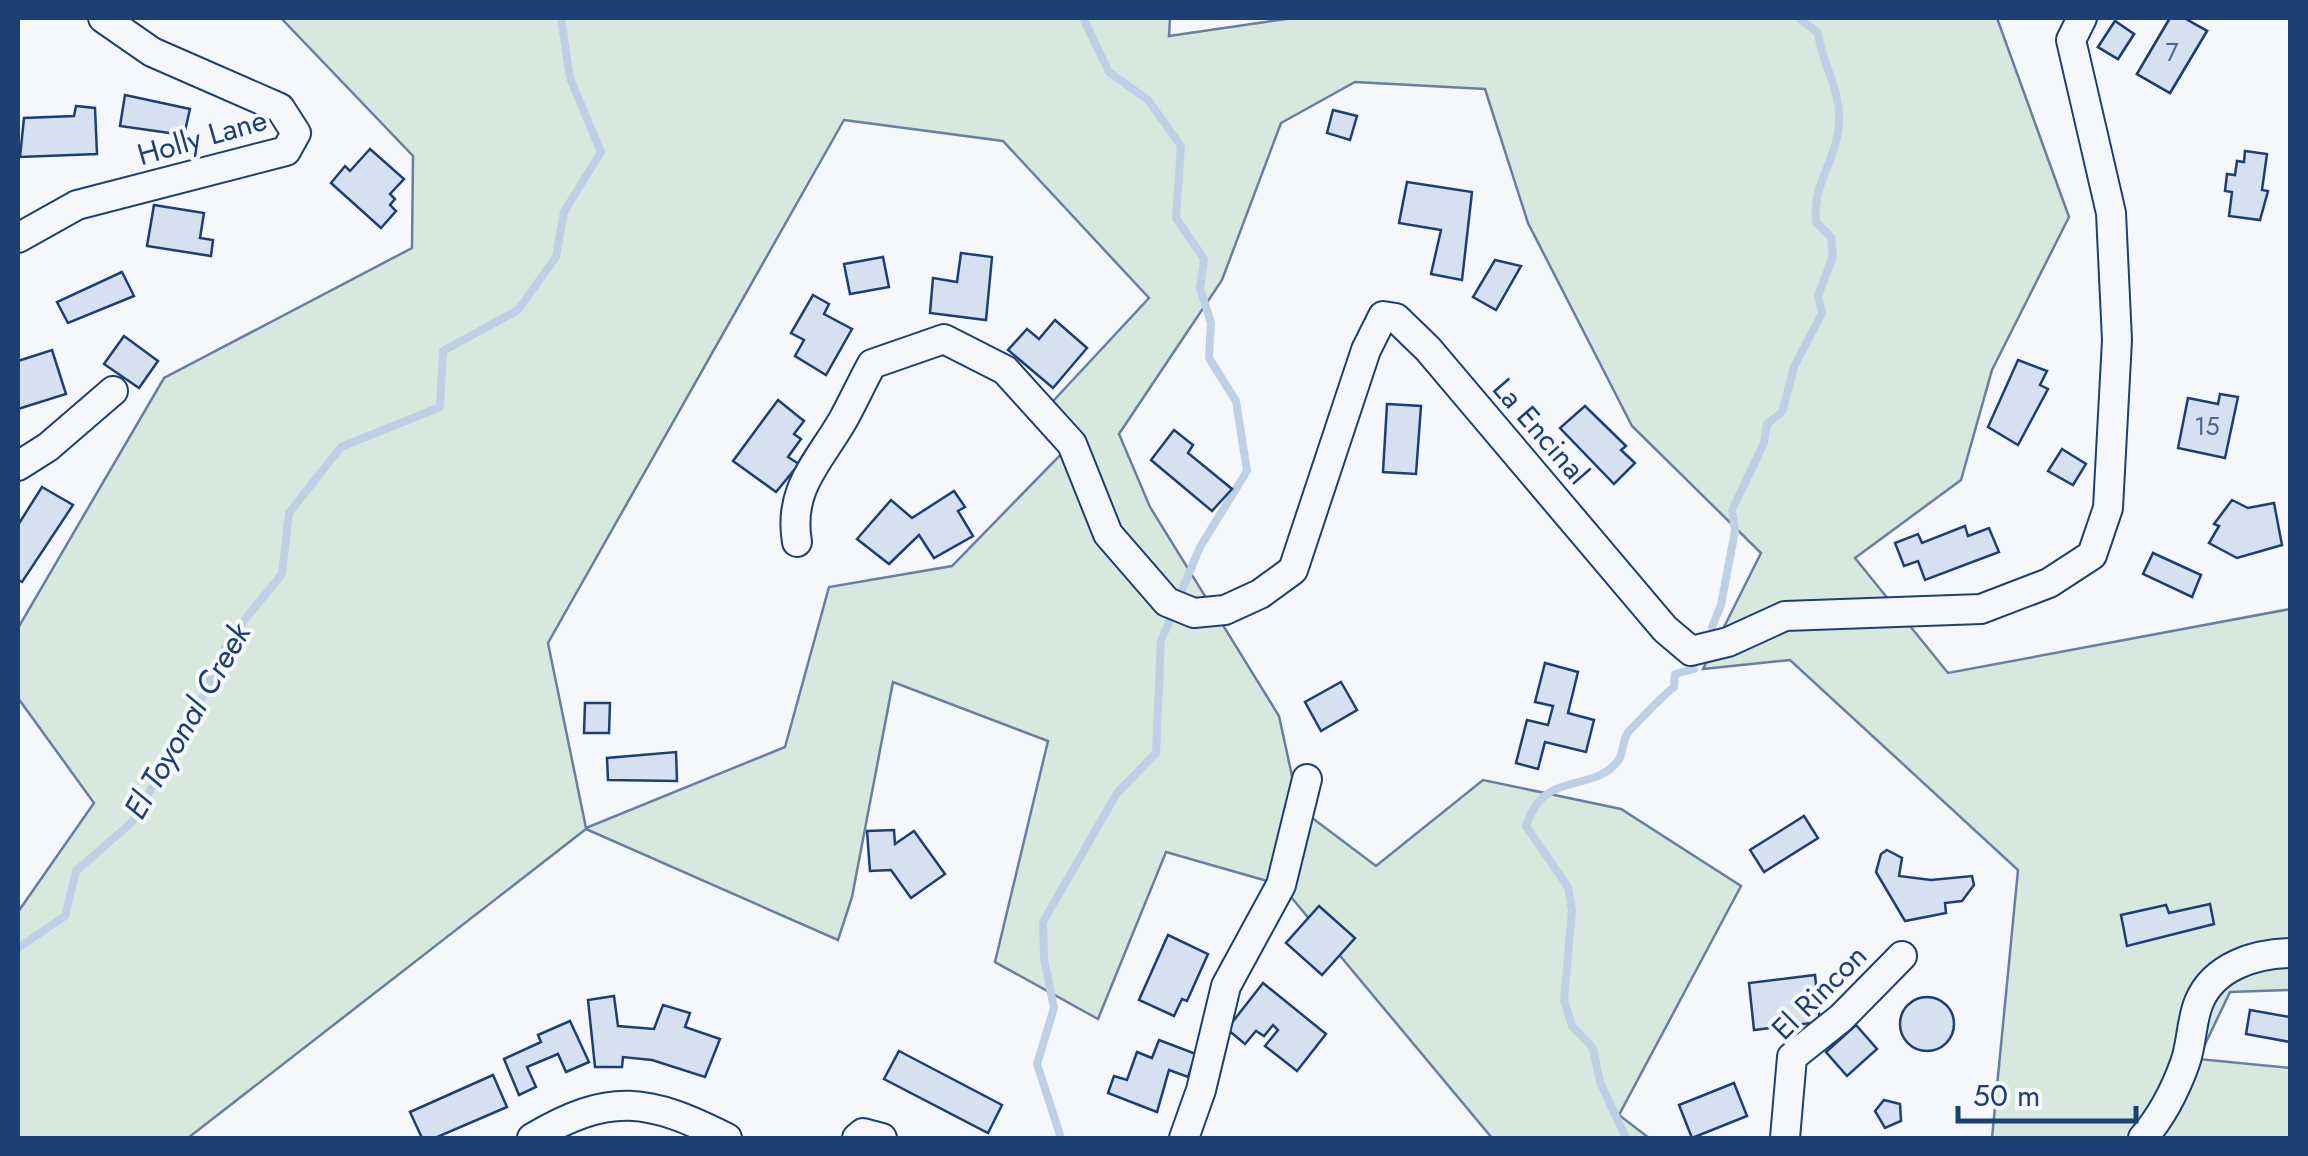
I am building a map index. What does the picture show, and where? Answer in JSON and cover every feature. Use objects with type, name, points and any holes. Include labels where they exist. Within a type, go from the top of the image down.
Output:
[{"type":"street","name":"Holly Lane","points":[[18,238],[77,204],[286,150],[296,134],[280,108],[152,52],[102,18]]},
{"type":"street","name":"La Encinal","points":[[797,542],[793,519],[803,476],[841,423],[872,364],[944,340],[1005,370],[1072,444],[1108,534],[1167,602],[1194,613],[1226,610],[1260,594],[1293,570],[1366,350],[1383,316],[1396,318],[1428,349],[1665,629],[1691,651],[1728,642],[1785,616],[1981,609],[2049,583],[2092,556],[2108,508],[2115,406],[2118,340],[2111,213],[2071,40],[2082,18]]},
{"type":"street","points":[[18,466],[48,447],[113,391]]},
{"type":"street","points":[[1184,1138],[1226,986],[1281,884],[1307,779]]},
{"type":"street","points":[[2143,1138],[2170,1101],[2186,1060],[2198,1004],[2208,986],[2243,961],[2264,954],[2290,953]]},
{"type":"street","name":"El Rincon","points":[[1785,1138],[1792,1057],[1841,1018],[1902,956]]},
{"type":"street","points":[[532,1138],[590,1112],[624,1104],[671,1110],[727,1138]]},
{"type":"street","points":[[857,1138],[863,1134],[882,1138]]},
{"type":"shaded area","points":[[281,18],[1170,18],[1169,36],[1293,18],[1997,18],[2069,217],[1992,370],[1961,480],[1855,558],[1948,673],[2290,609],[2290,990],[2230,992],[2198,1059],[2290,1068],[2290,1138],[1992,1138],[2018,870],[1790,660],[1703,669],[1761,553],[1632,426],[1528,223],[1485,89],[1355,82],[1281,123],[1222,280],[1119,434],[1150,507],[1279,716],[1299,808],[1376,866],[1483,780],[1621,809],[1741,886],[1619,1115],[1649,1138],[1492,1138],[1281,885],[1166,852],[1098,1019],[995,962],[1048,741],[893,682],[852,897],[838,940],[586,829],[188,1138],[18,1138],[18,912],[94,803],[18,698],[18,628],[164,378],[412,248],[413,156]],"holes":[[[844,120],[1003,141],[1149,298],[1043,412],[1071,444],[952,566],[829,587],[785,747],[586,828],[548,643]]]},
{"type":"building","points":[[2170,18],[2184,18],[2207,31],[2170,93],[2137,74]]},
{"type":"building","points":[[2170,18],[2184,18],[2207,31],[2170,93],[2137,74]]},
{"type":"building","points":[[2115,21],[2134,34],[2118,59],[2098,47]]},
{"type":"building","points":[[2115,21],[2134,34],[2118,59],[2098,47]]},
{"type":"building","points":[[125,95],[190,109],[184,135],[120,126]]},
{"type":"building","points":[[76,106],[95,108],[97,154],[20,157],[24,118],[74,116]]},
{"type":"building","points":[[1333,110],[1357,116],[1350,140],[1327,133]]},
{"type":"building","points":[[370,149],[404,179],[390,194],[395,199],[390,205],[396,211],[381,228],[331,183],[345,166],[350,171]]},
{"type":"building","points":[[2245,151],[2267,154],[2262,190],[2268,191],[2260,220],[2229,216],[2232,192],[2225,191],[2227,174],[2235,175],[2237,161],[2244,162]]},
{"type":"building","points":[[1407,182],[1472,192],[1462,280],[1431,274],[1441,230],[1399,223]]},
{"type":"building","points":[[154,205],[204,213],[200,238],[213,240],[211,256],[147,246]]},
{"type":"building","points":[[961,253],[992,257],[986,320],[930,313],[933,278],[957,282]]},
{"type":"building","points":[[883,257],[889,287],[850,294],[844,264]]},
{"type":"building","points":[[1495,260],[1521,266],[1496,310],[1473,297]]},
{"type":"building","points":[[122,272],[134,296],[68,323],[57,302]]},
{"type":"building","points":[[813,295],[829,304],[824,314],[852,329],[826,375],[795,356],[804,340],[791,333]]},
{"type":"building","points":[[1055,320],[1087,348],[1053,388],[1008,350],[1027,329],[1039,339]]},
{"type":"building","points":[[124,336],[158,361],[139,388],[104,364]]},
{"type":"building","points":[[52,350],[66,394],[18,409],[18,361]]},
{"type":"building","points":[[2018,360],[2047,371],[2040,385],[2048,389],[2018,445],[1988,427]]},
{"type":"building","points":[[2220,394],[2238,397],[2225,458],[2178,448],[2188,398],[2218,404]]},
{"type":"building","points":[[778,400],[804,421],[794,434],[801,439],[788,457],[799,464],[776,492],[733,461]]},
{"type":"building","points":[[1387,404],[1421,406],[1416,474],[1383,472]]},
{"type":"building","points":[[1585,406],[1626,446],[1621,450],[1635,463],[1614,484],[1560,428]]},
{"type":"building","points":[[1174,430],[1193,445],[1188,453],[1232,489],[1212,511],[1151,460]]},
{"type":"building","points":[[2062,449],[2086,464],[2073,485],[2048,471]]},
{"type":"building","points":[[42,487],[73,505],[22,582],[18,580],[18,525]]},
{"type":"building","points":[[954,491],[965,507],[958,511],[973,536],[934,558],[919,535],[889,564],[857,539],[891,500],[912,518]]},
{"type":"building","points":[[2232,500],[2248,508],[2274,503],[2282,545],[2237,558],[2209,543],[2219,526],[2214,524]]},
{"type":"building","points":[[1965,526],[1968,536],[1989,528],[1999,552],[1925,580],[1918,561],[1904,566],[1895,543],[1918,534],[1922,543]]},
{"type":"building","points":[[2153,553],[2201,575],[2192,597],[2143,574]]},
{"type":"building","points":[[1545,663],[1578,672],[1568,713],[1594,720],[1586,752],[1545,742],[1538,769],[1516,763],[1527,720],[1548,725],[1553,706],[1535,702]]},
{"type":"building","points":[[1341,682],[1357,710],[1321,731],[1305,702]]},
{"type":"building","points":[[585,703],[610,703],[609,733],[584,733]]},
{"type":"building","points":[[676,752],[677,781],[608,780],[607,758]]},
{"type":"building","points":[[1804,816],[1818,838],[1764,872],[1750,850]]},
{"type":"building","points":[[894,830],[895,844],[914,831],[945,874],[911,898],[891,870],[870,871],[867,831]]},
{"type":"building","points":[[1887,850],[1902,858],[1899,876],[1931,880],[1972,876],[1974,885],[1962,901],[1945,903],[1946,913],[1905,921],[1876,872],[1881,854]]},
{"type":"building","points":[[2210,904],[2214,924],[2127,946],[2121,915],[2166,905],[2169,913]]},
{"type":"building","points":[[1319,906],[1355,938],[1322,975],[1286,943]]},
{"type":"building","points":[[1168,935],[1208,954],[1187,1001],[1182,999],[1174,1016],[1139,1000]]},
{"type":"building","points":[[1815,975],[1820,1022],[1754,1030],[1749,983]]},
{"type":"building","points":[[1263,983],[1326,1034],[1297,1071],[1265,1046],[1278,1030],[1273,1025],[1264,1036],[1256,1031],[1245,1044],[1227,1029]]},
{"type":"building","points":[[614,996],[618,1026],[654,1029],[663,1005],[690,1013],[685,1027],[720,1039],[705,1077],[652,1060],[623,1057],[622,1067],[595,1067],[588,1000]]},
{"type":"building","points":[[1927,997],[1946,1005],[1954,1024],[1946,1043],[1927,1051],[1908,1043],[1900,1024],[1908,1005]]},
{"type":"building","points":[[2250,1010],[2290,1017],[2290,1042],[2246,1034]]},
{"type":"building","points":[[570,1021],[589,1062],[566,1072],[558,1054],[527,1067],[536,1087],[519,1095],[504,1059],[541,1042],[538,1035]]},
{"type":"building","points":[[1856,1025],[1877,1049],[1847,1076],[1826,1052]]},
{"type":"building","points":[[1159,1040],[1196,1054],[1188,1077],[1169,1070],[1157,1112],[1108,1093],[1114,1076],[1127,1080],[1137,1052],[1152,1058]]},
{"type":"building","points":[[899,1051],[1002,1105],[988,1133],[884,1079]]},
{"type":"building","points":[[493,1075],[507,1107],[435,1138],[422,1138],[410,1112]]},
{"type":"building","points":[[1734,1083],[1747,1116],[1692,1138],[1679,1105]]},
{"type":"building","points":[[1884,1100],[1900,1104],[1901,1121],[1885,1128],[1875,1111]]},
{"type":"waterway","name":"El Toyonal Creek","points":[[18,948],[65,916],[76,871],[131,823],[193,718],[229,639],[282,574],[289,513],[341,447],[440,407],[443,351],[518,310],[556,257],[564,212],[601,152],[570,78],[561,18]]},
{"type":"waterway","points":[[1061,1138],[1037,1064],[1054,1008],[1044,959],[1043,922],[1117,793],[1156,753],[1161,641],[1200,547],[1247,471],[1236,401],[1209,358],[1211,323],[1200,288],[1204,259],[1176,218],[1181,146],[1148,100],[1109,72],[1083,18]]},
{"type":"waterway","name":"El Toyonal Creek","points":[[1712,627],[1721,605],[1735,531],[1732,510],[1764,443],[1767,424],[1782,412],[1794,367],[1822,313],[1818,296],[1833,256],[1831,237],[1816,222],[1816,208],[1837,138],[1839,111],[1818,33],[1799,18]]},
{"type":"waterway","name":"El Toyonal Creek","points":[[1626,1138],[1600,1082],[1593,1048],[1572,1026],[1564,1000],[1572,910],[1568,887],[1526,826],[1544,796],[1595,777],[1618,761],[1627,734],[1674,687],[1675,674],[1694,669]]}]
